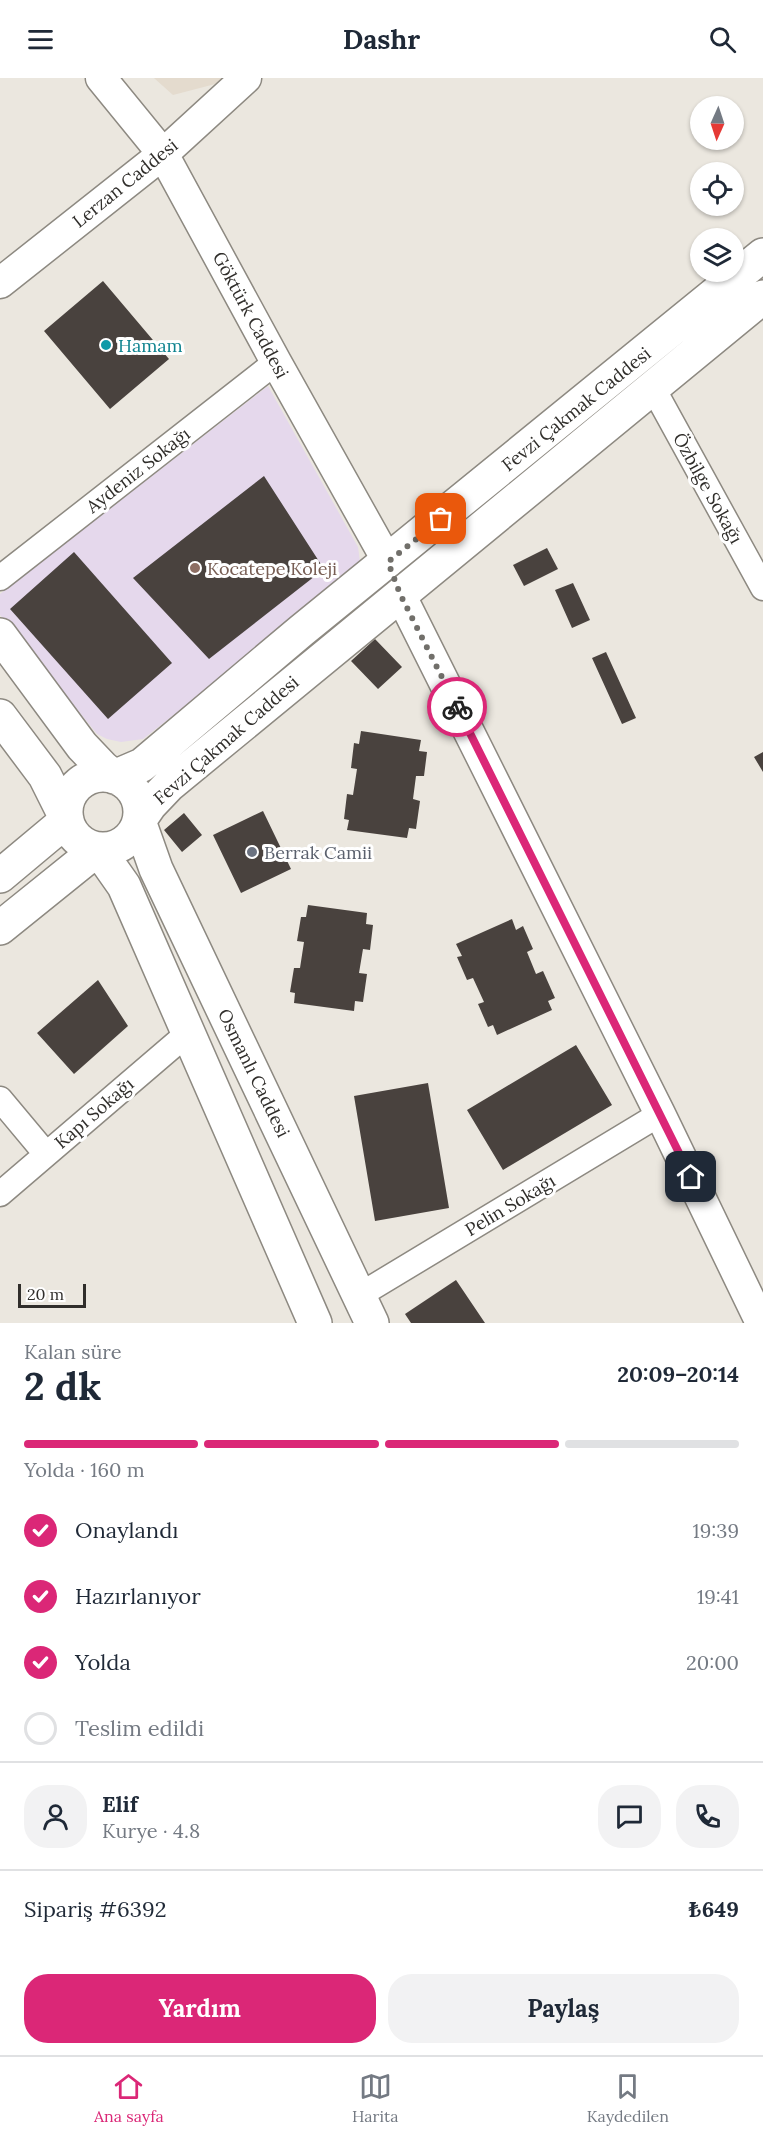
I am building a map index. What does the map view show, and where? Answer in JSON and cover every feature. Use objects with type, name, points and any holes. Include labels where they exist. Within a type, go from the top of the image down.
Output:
[{"type":"main road","name":"Fevzi Çakmak Caddesi","points":[[114,777],[142,765],[763,255]]},
{"type":"main road","name":"Fevzi Çakmak Caddesi","points":[[139,821],[169,785],[763,297]]},
{"type":"main road","points":[[388,562],[400,594]]},
{"type":"main road","points":[[0,635],[82,746],[102,767],[126,783],[134,792],[138,802],[139,821],[131,837],[121,844],[98,849],[86,845],[76,837],[70,830],[45,776],[0,716]]},
{"type":"main road","points":[[0,876],[67,820],[69,799],[81,783],[98,776],[114,777]]},
{"type":"main road","name":"Osmanlı Caddesi","points":[[139,821],[161,879],[366,1309]]},
{"type":"main road","points":[[0,928],[98,849]]},
{"type":"main road","points":[[98,849],[124,886],[315,1323]]},
{"type":"street","name":"Göktürk Caddesi","points":[[101,78],[164,154],[276,362],[388,562]]},
{"type":"street","name":"Lerzan Caddesi","points":[[0,283],[164,154],[246,78]]},
{"type":"street","name":"Aydeniz Sokağı","points":[[0,578],[276,362]]},
{"type":"street","name":"Özbilge Sokağı","points":[[652,388],[763,588]]},
{"type":"street","points":[[400,594],[660,1114],[761,1323]]},
{"type":"street","name":"Kapı Sokağı","points":[[0,1194],[188,1033]]},
{"type":"street","points":[[0,1099],[46,1154]]},
{"type":"street","name":"Pelin Sokağı","points":[[366,1309],[660,1114]]},
{"type":"shaded area","points":[[154,78],[226,78],[223,82],[173,95]]},
{"type":"shaded area","name":"Kocatepe Koleji","points":[[268,386],[358,547],[360,562],[355,574],[143,739],[121,742],[107,739],[97,734],[0,615],[0,594]]},
{"type":"building","name":"Hamam","points":[[103,281],[169,359],[110,409],[44,331]]},
{"type":"building","points":[[264,476],[324,569],[209,659],[133,578]]},
{"type":"building","points":[[547,548],[558,569],[524,586],[513,565]]},
{"type":"building","points":[[74,552],[172,663],[108,719],[10,609]]},
{"type":"building","points":[[573,583],[590,620],[572,628],[555,590]]},
{"type":"building","points":[[375,639],[402,667],[378,689],[351,661]]},
{"type":"building","points":[[606,652],[636,718],[622,724],[592,658]]},
{"type":"building","points":[[361,731],[421,740],[419,751],[427,752],[424,776],[416,776],[413,799],[420,801],[416,829],[409,828],[407,838],[347,830],[349,820],[344,819],[347,794],[353,795],[357,769],[351,768],[354,743],[359,744]]},
{"type":"building","points":[[763,752],[763,772],[754,757]]},
{"type":"building","name":"Berrak Camii","points":[[263,811],[291,869],[241,893],[213,835]]},
{"type":"building","points":[[184,813],[202,835],[182,852],[164,830]]},
{"type":"building","points":[[308,905],[367,913],[366,924],[373,925],[370,950],[363,949],[359,973],[367,974],[363,1002],[355,1001],[354,1011],[294,1003],[295,993],[290,992],[294,968],[300,968],[304,942],[297,941],[301,917],[306,917]]},
{"type":"building","points":[[512,919],[516,930],[523,926],[533,949],[527,952],[536,974],[543,971],[555,998],[548,1001],[552,1010],[497,1035],[493,1025],[488,1027],[478,1004],[484,1002],[473,978],[467,980],[457,957],[462,956],[456,944]]},
{"type":"building","points":[[98,980],[128,1026],[74,1074],[37,1033]]},
{"type":"building","points":[[576,1045],[612,1105],[503,1170],[467,1110]]},
{"type":"building","points":[[428,1083],[449,1208],[375,1221],[354,1096]]},
{"type":"building","points":[[456,1280],[485,1323],[411,1323],[405,1314]]},
{"type":"way so far","points":[[441,519],[388,562],[400,594],[457,707]]},
{"type":"place","name":"Hamam","points":[[106,345]]},
{"type":"place","name":"Kocatepe Koleji","points":[[195,568]]},
{"type":"place","name":"Berrak Camii","points":[[252,852]]},
{"type":"route","points":[[457,707],[691,1177]]}]
